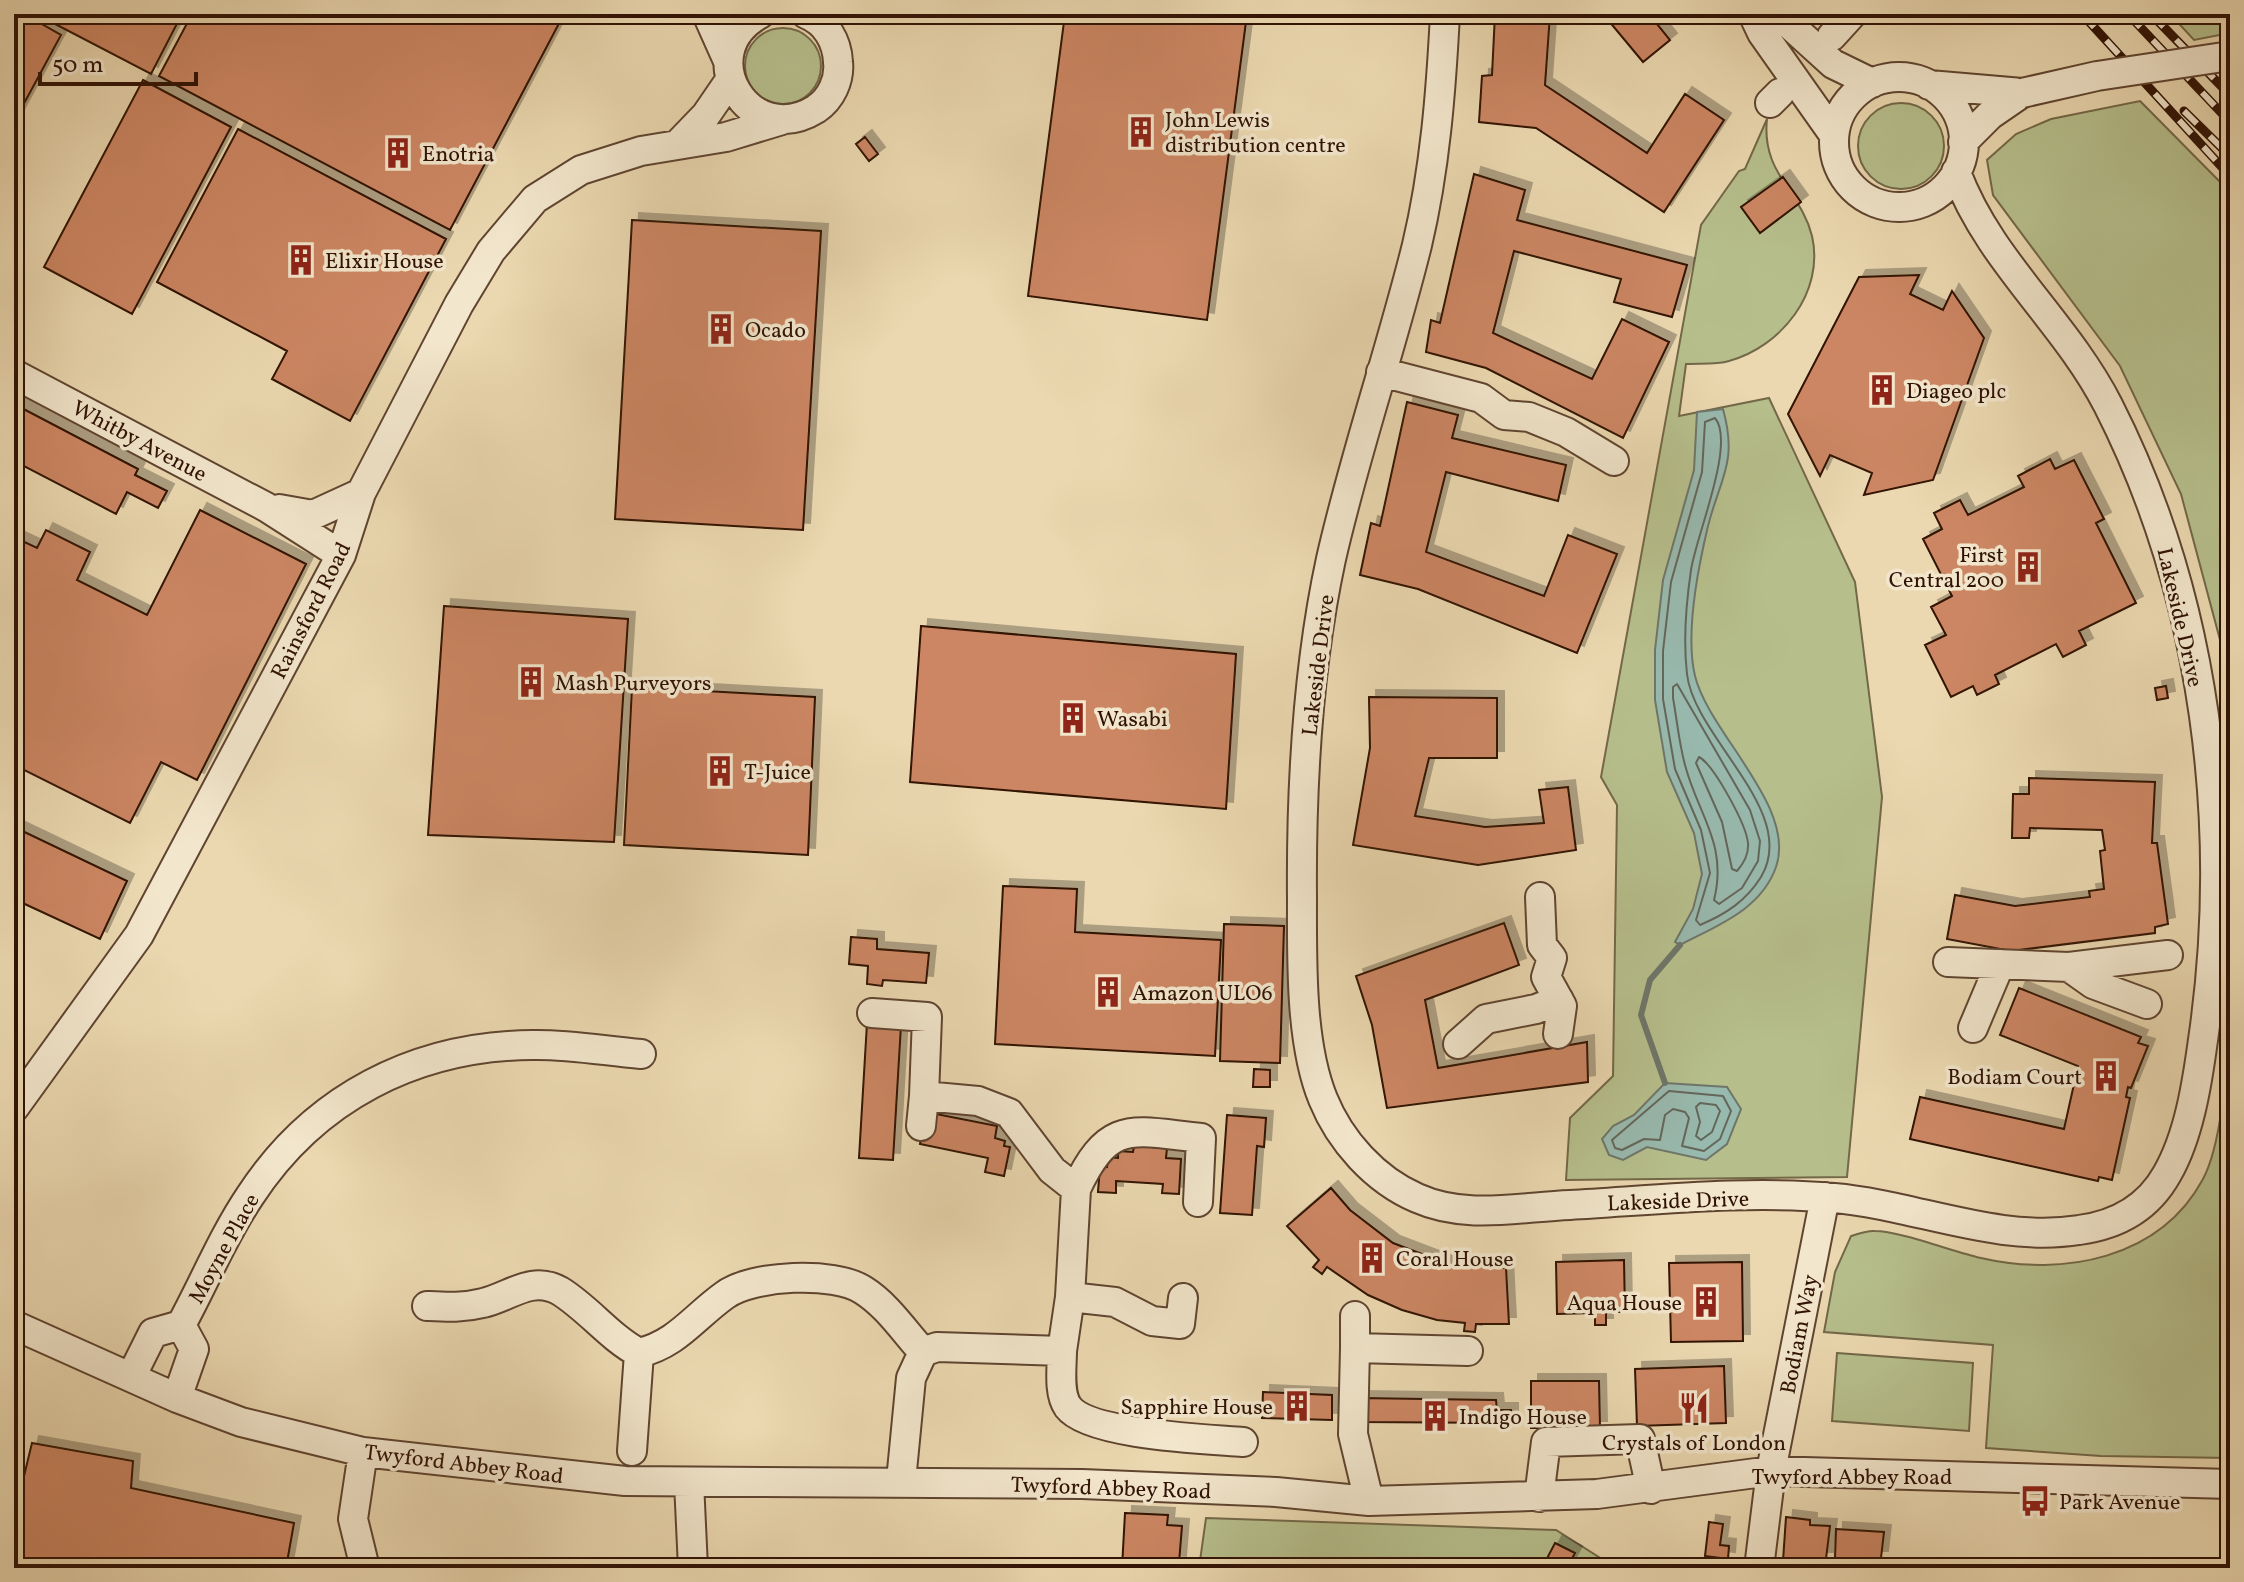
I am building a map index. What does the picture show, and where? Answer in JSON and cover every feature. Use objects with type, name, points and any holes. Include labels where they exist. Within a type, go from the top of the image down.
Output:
[{"type":"street","points":[[707,14],[742,101],[759,114],[782,120]]},
{"type":"street","points":[[680,142],[706,115],[729,71],[732,44],[740,29],[760,14]]},
{"type":"street","points":[[806,14],[829,23]]},
{"type":"street","name":"Lakeside Drive","points":[[1445,14],[1436,141],[1418,242],[1327,579],[1318,633],[1304,785],[1302,946],[1314,1070],[1323,1099],[1340,1131],[1379,1176],[1419,1200],[1468,1210],[1506,1211],[1700,1198],[1825,1197],[1889,1204],[1969,1224],[2025,1231],[2074,1232],[2114,1222],[2144,1205],[2168,1172],[2185,1127],[2201,1056],[2215,905],[2213,823],[2195,657],[2155,510],[2106,401],[2070,343],[1991,243],[1969,205],[1956,172]]},
{"type":"street","points":[[1753,14],[1762,33],[1834,135]]},
{"type":"street","points":[[1778,14],[1833,64],[1872,83]]},
{"type":"street","points":[[1832,36],[1852,14]]},
{"type":"street","name":"Rainsford Road","points":[[14,1108],[139,935],[341,555],[361,493],[491,251],[535,199],[581,170],[680,142],[726,137],[804,116],[822,105],[832,93],[839,71],[829,23]]},
{"type":"street","points":[[1929,85],[1956,111],[1963,142],[1956,172],[1943,190],[1925,203],[1902,208],[1881,205],[1865,197],[1844,176],[1835,155],[1834,135],[1848,102],[1872,83],[1908,78],[1929,85],[2022,93],[2097,76],[2230,56]]},
{"type":"street","points":[[1963,142],[1990,115],[2022,93]]},
{"type":"street","name":"Lakeside Drive","points":[[1925,203],[1991,243]]},
{"type":"street","points":[[1381,372],[1481,398],[1504,415],[1529,417],[1566,432],[1614,461]]},
{"type":"street","name":"Whitby Avenue","points":[[14,374],[266,507],[341,555]]},
{"type":"street","name":"Whitby Avenue","points":[[266,507],[313,515],[361,493]]},
{"type":"street","points":[[1540,897],[1542,945],[1552,958],[1546,977],[1562,1006],[1558,1034]]},
{"type":"street","points":[[1948,962],[2069,967],[2168,955]]},
{"type":"street","points":[[1973,1028],[2000,964]]},
{"type":"street","points":[[2069,967],[2093,984],[2147,1004]]},
{"type":"street","points":[[1458,1044],[1486,1019],[1536,1009],[1559,1000]]},
{"type":"street","points":[[872,1013],[927,1017],[921,1126]]},
{"type":"street","name":"Moyne Place","points":[[131,1377],[153,1333],[181,1325],[250,1196],[290,1147],[340,1100],[402,1069],[467,1049],[533,1045],[641,1054]]},
{"type":"street","points":[[924,1096],[978,1101],[1009,1113],[1052,1170],[1076,1189]]},
{"type":"street","points":[[1198,1202],[1202,1128],[1110,1137],[1091,1157],[1076,1189],[1070,1297],[1062,1351],[1062,1387],[1068,1407],[1086,1419],[1140,1433],[1243,1442]]},
{"type":"street","name":"Bodiam Way","points":[[1759,1568],[1771,1471],[1825,1197]]},
{"type":"street","points":[[427,1306],[460,1308],[488,1302],[526,1285],[557,1290],[620,1343],[639,1353],[658,1349],[676,1339],[726,1294],[757,1280],[839,1282],[861,1288],[885,1307],[923,1352]]},
{"type":"street","points":[[1070,1297],[1115,1302],[1152,1321],[1180,1324],[1183,1298]]},
{"type":"street","points":[[1355,1316],[1353,1434],[1369,1501]]},
{"type":"street","name":"Twyford Abbey Road","points":[[14,1325],[177,1398],[241,1422],[363,1452],[625,1481],[1098,1485],[1369,1501],[1539,1497],[1651,1489],[1771,1471],[2230,1484]]},
{"type":"street","points":[[177,1398],[194,1349],[181,1325]]},
{"type":"street","points":[[901,1481],[911,1378],[923,1352],[937,1347],[1062,1351]]},
{"type":"street","points":[[1355,1348],[1468,1351]]},
{"type":"street","points":[[632,1451],[639,1353]]},
{"type":"street","points":[[1539,1497],[1546,1442],[1640,1439],[1651,1489]]},
{"type":"street","points":[[363,1452],[353,1519],[365,1568]]},
{"type":"street","points":[[689,1482],[693,1568]]},
{"type":"green space","points":[[2170,14],[2230,14],[2230,33],[2194,40]]},
{"type":"green space","points":[[783,28],[798,31],[810,39],[818,51],[821,66],[818,81],[810,93],[798,101],[783,104],[768,101],[756,93],[748,81],[745,66],[748,51],[756,39],[768,31]]},
{"type":"green space","points":[[2140,101],[2230,192],[2230,734],[2223,651],[2181,494],[2120,366],[1993,195],[1987,160],[2016,134],[2051,119]]},
{"type":"green space","points":[[1893,103],[1909,103],[1932,115],[1941,129],[1944,146],[1941,163],[1932,177],[1909,189],[1893,189],[1877,182],[1865,170],[1858,154],[1858,138],[1865,122],[1877,110]]},
{"type":"green space","points":[[1767,119],[1770,154],[1807,220],[1812,236],[1812,277],[1795,314],[1766,343],[1729,361],[1686,364],[1679,416],[1769,398],[1855,582],[1882,797],[1847,1177],[1566,1180],[1570,1118],[1613,1076],[1617,805],[1601,777],[1701,225],[1739,171],[1745,169]]},
{"type":"green space","points":[[2230,1024],[2230,1458],[2101,1456],[1986,1448],[1993,1345],[1824,1332],[1835,1272],[1851,1236],[1860,1233],[1885,1232],[1981,1258],[2044,1265],[2107,1256],[2162,1228],[2184,1206],[2203,1179],[2215,1146]]},
{"type":"green space","points":[[1837,1353],[1973,1363],[1969,1431],[1832,1421]]},
{"type":"green space","points":[[1206,1518],[1556,1530],[1613,1566],[1199,1568]]},
{"type":"water","points":[[1723,409],[1729,443],[1728,457],[1708,526],[1697,581],[1692,621],[1692,659],[1703,698],[1763,795],[1774,820],[1779,844],[1776,867],[1760,895],[1736,915],[1680,945],[1675,942],[1693,909],[1702,874],[1694,833],[1667,772],[1655,700],[1655,650],[1663,580],[1694,470],[1697,412]]},
{"type":"water","points":[[1665,1083],[1727,1087],[1741,1109],[1727,1144],[1706,1160],[1647,1147],[1623,1160],[1609,1155],[1602,1139],[1613,1126],[1634,1115]]},
{"type":"building","points":[[14,14],[24,14],[61,35],[14,122]]},
{"type":"building","points":[[36,14],[182,14],[151,74]]},
{"type":"building","name":"Enotria","points":[[192,14],[564,14],[450,230],[159,76]]},
{"type":"building","name":"John Lewis distribution centre","points":[[1065,14],[1247,14],[1207,320],[1028,296]]},
{"type":"building","points":[[1495,14],[1550,14],[1545,85],[1647,153],[1685,94],[1724,120],[1664,212],[1536,128],[1479,122],[1482,76],[1492,75]]},
{"type":"building","points":[[1603,14],[1649,14],[1670,40],[1643,62]]},
{"type":"building","points":[[143,80],[231,127],[132,314],[44,267]]},
{"type":"building","name":"Elixir House","points":[[238,129],[446,239],[350,421],[272,379],[287,351],[157,282]]},
{"type":"building","points":[[865,137],[878,154],[869,161],[856,144]]},
{"type":"building","points":[[1474,174],[1525,190],[1517,220],[1687,265],[1672,317],[1614,302],[1621,279],[1514,251],[1493,333],[1592,379],[1622,319],[1669,342],[1623,438],[1486,368],[1426,352],[1431,320],[1440,323]]},
{"type":"building","points":[[1783,177],[1801,202],[1760,233],[1741,207]]},
{"type":"building","name":"Ocado","points":[[632,220],[821,231],[803,530],[615,519]]},
{"type":"building","name":"Diageo plc","points":[[1919,275],[1910,294],[1943,310],[1952,291],[1984,338],[1933,480],[1864,495],[1872,473],[1830,455],[1820,476],[1788,414],[1859,277]]},
{"type":"building","points":[[1407,402],[1458,415],[1452,438],[1566,465],[1558,501],[1446,472],[1426,552],[1544,596],[1568,535],[1617,554],[1577,653],[1418,589],[1360,575],[1371,523],[1380,526]]},
{"type":"building","points":[[14,404],[138,469],[135,475],[167,491],[158,508],[127,492],[116,514],[14,461]]},
{"type":"building","name":"First Central 200","points":[[2050,459],[2055,469],[2074,460],[2104,519],[2096,523],[2136,603],[2079,631],[2086,645],[2063,657],[2056,644],[1995,675],[1999,684],[1977,695],[1973,686],[1951,697],[1925,645],[1946,635],[1931,607],[1952,596],[1923,539],[1942,529],[1934,513],[1960,500],[1968,515],[2024,487],[2018,476]]},
{"type":"building","points":[[200,510],[306,564],[197,780],[161,762],[130,823],[14,765],[14,537],[37,548],[46,530],[90,552],[77,580],[147,615]]},
{"type":"building","name":"Mash Purveyors","points":[[444,606],[628,619],[614,842],[428,835]]},
{"type":"building","name":"Wasabi","points":[[921,626],[1236,654],[1226,809],[910,782]]},
{"type":"building","points":[[2166,686],[2168,698],[2157,700],[2155,688]]},
{"type":"building","name":"T-Juice","points":[[632,687],[815,697],[808,855],[624,845]]},
{"type":"building","points":[[1369,697],[1497,698],[1497,758],[1429,758],[1415,816],[1485,827],[1544,823],[1539,790],[1568,787],[1576,850],[1478,865],[1353,845],[1370,748]]},
{"type":"building","points":[[2029,778],[2155,782],[2152,843],[2157,843],[2168,924],[2155,927],[2155,933],[2011,951],[1947,939],[1955,895],[2015,906],[2090,897],[2089,891],[2104,889],[2100,851],[2105,850],[2102,830],[2030,828],[2029,838],[2012,838],[2013,794],[2029,794]]},
{"type":"building","points":[[14,827],[127,881],[100,939],[14,899]]},
{"type":"building","name":"Amazon ULO6","points":[[1003,886],[1077,889],[1075,932],[1221,940],[1215,1056],[995,1044]]},
{"type":"building","points":[[1504,923],[1519,965],[1425,1000],[1438,1068],[1587,1042],[1588,1082],[1387,1108],[1372,1025],[1356,976]]},
{"type":"building","points":[[1224,924],[1284,926],[1280,1063],[1220,1061]]},
{"type":"building","points":[[851,937],[877,939],[877,949],[929,953],[926,983],[883,980],[882,986],[867,984],[868,966],[849,964]]},
{"type":"building","name":"Bodiam Court","points":[[2019,988],[2141,1037],[2138,1043],[2148,1046],[2131,1088],[2128,1087],[2126,1097],[2130,1098],[2112,1180],[2099,1177],[2098,1181],[1910,1139],[1920,1097],[2064,1129],[2078,1066],[2000,1035]]},
{"type":"building","points":[[867,1023],[901,1025],[893,1160],[859,1158]]},
{"type":"building","points":[[1254,1069],[1270,1070],[1270,1087],[1253,1087]]},
{"type":"building","points":[[926,1112],[997,1126],[995,1138],[1005,1141],[1004,1146],[1010,1147],[1004,1176],[985,1172],[988,1158],[920,1144]]},
{"type":"building","points":[[1227,1115],[1266,1118],[1264,1147],[1257,1146],[1252,1215],[1220,1213]]},
{"type":"building","points":[[1134,1146],[1167,1148],[1166,1158],[1181,1159],[1179,1194],[1162,1193],[1163,1184],[1116,1181],[1116,1193],[1098,1192],[1100,1166],[1107,1167],[1108,1157],[1118,1158],[1118,1151],[1133,1152]]},
{"type":"building","name":"Coral House","points":[[1331,1188],[1350,1210],[1393,1243],[1448,1264],[1506,1268],[1509,1324],[1476,1324],[1475,1332],[1464,1331],[1465,1323],[1437,1320],[1402,1310],[1368,1295],[1327,1267],[1322,1274],[1313,1267],[1319,1260],[1287,1226]]},
{"type":"building","points":[[1624,1260],[1625,1312],[1606,1312],[1606,1325],[1595,1325],[1595,1313],[1557,1314],[1556,1262]]},
{"type":"building","name":"Aqua House","points":[[1742,1262],[1743,1341],[1671,1342],[1669,1263]]},
{"type":"building","points":[[1724,1366],[1726,1423],[1637,1426],[1635,1369]]},
{"type":"building","points":[[1531,1381],[1599,1381],[1600,1428],[1531,1428]]},
{"type":"building","name":"Sapphire House","points":[[1263,1392],[1332,1395],[1332,1420],[1262,1418]]},
{"type":"building","name":"Indigo House","points":[[1357,1398],[1496,1400],[1497,1410],[1511,1410],[1511,1423],[1359,1422]]},
{"type":"building","points":[[32,1443],[133,1461],[131,1488],[294,1523],[286,1568],[14,1568],[14,1474],[24,1476]]},
{"type":"building","points":[[1125,1513],[1168,1515],[1167,1525],[1182,1526],[1179,1563],[1164,1562],[1164,1568],[1122,1568]]},
{"type":"building","points":[[1786,1517],[1810,1520],[1810,1525],[1830,1526],[1826,1559],[1810,1559],[1809,1563],[1783,1561]]},
{"type":"building","points":[[1709,1522],[1723,1524],[1720,1545],[1729,1546],[1728,1559],[1705,1556]]},
{"type":"building","points":[[1836,1529],[1884,1532],[1881,1558],[1835,1558]]},
{"type":"building","points":[[1555,1543],[1575,1553],[1567,1568],[1542,1568]]},
{"type":"waterway","points":[[1665,1083],[1641,1015],[1650,980],[1680,945]]},
{"type":"railway","points":[[2082,14],[2230,176]]},
{"type":"railway","points":[[2128,14],[2230,122]]},
{"type":"railway","points":[[2151,14],[2230,95]]},
{"type":"railway","points":[[2184,111],[2230,156]]},
{"type":"place","name":"John Lewis distribution centre","points":[[1141,132]]},
{"type":"place","name":"Enotria","points":[[398,153]]},
{"type":"place","name":"Elixir House","points":[[301,260]]},
{"type":"place","name":"Ocado","points":[[721,329]]},
{"type":"place","name":"Diageo plc","points":[[1882,390]]},
{"type":"place","name":"First Central 200","points":[[2028,567]]},
{"type":"place","name":"Mash Purveyors","points":[[531,682]]},
{"type":"place","name":"Wasabi","points":[[1073,718]]},
{"type":"place","name":"T-Juice","points":[[720,771]]},
{"type":"place","name":"Amazon ULO6","points":[[1108,992]]},
{"type":"place","name":"Bodiam Court","points":[[2106,1076]]},
{"type":"place","name":"Coral House","points":[[1372,1258]]},
{"type":"place","name":"Aqua House","points":[[1706,1302]]},
{"type":"place","name":"Sapphire House","points":[[1297,1406]]},
{"type":"place","name":"Crystals of London","points":[[1694,1408]]},
{"type":"place","name":"Indigo House","points":[[1435,1416]]},
{"type":"place","name":"Park Avenue","points":[[2035,1501]]}]
